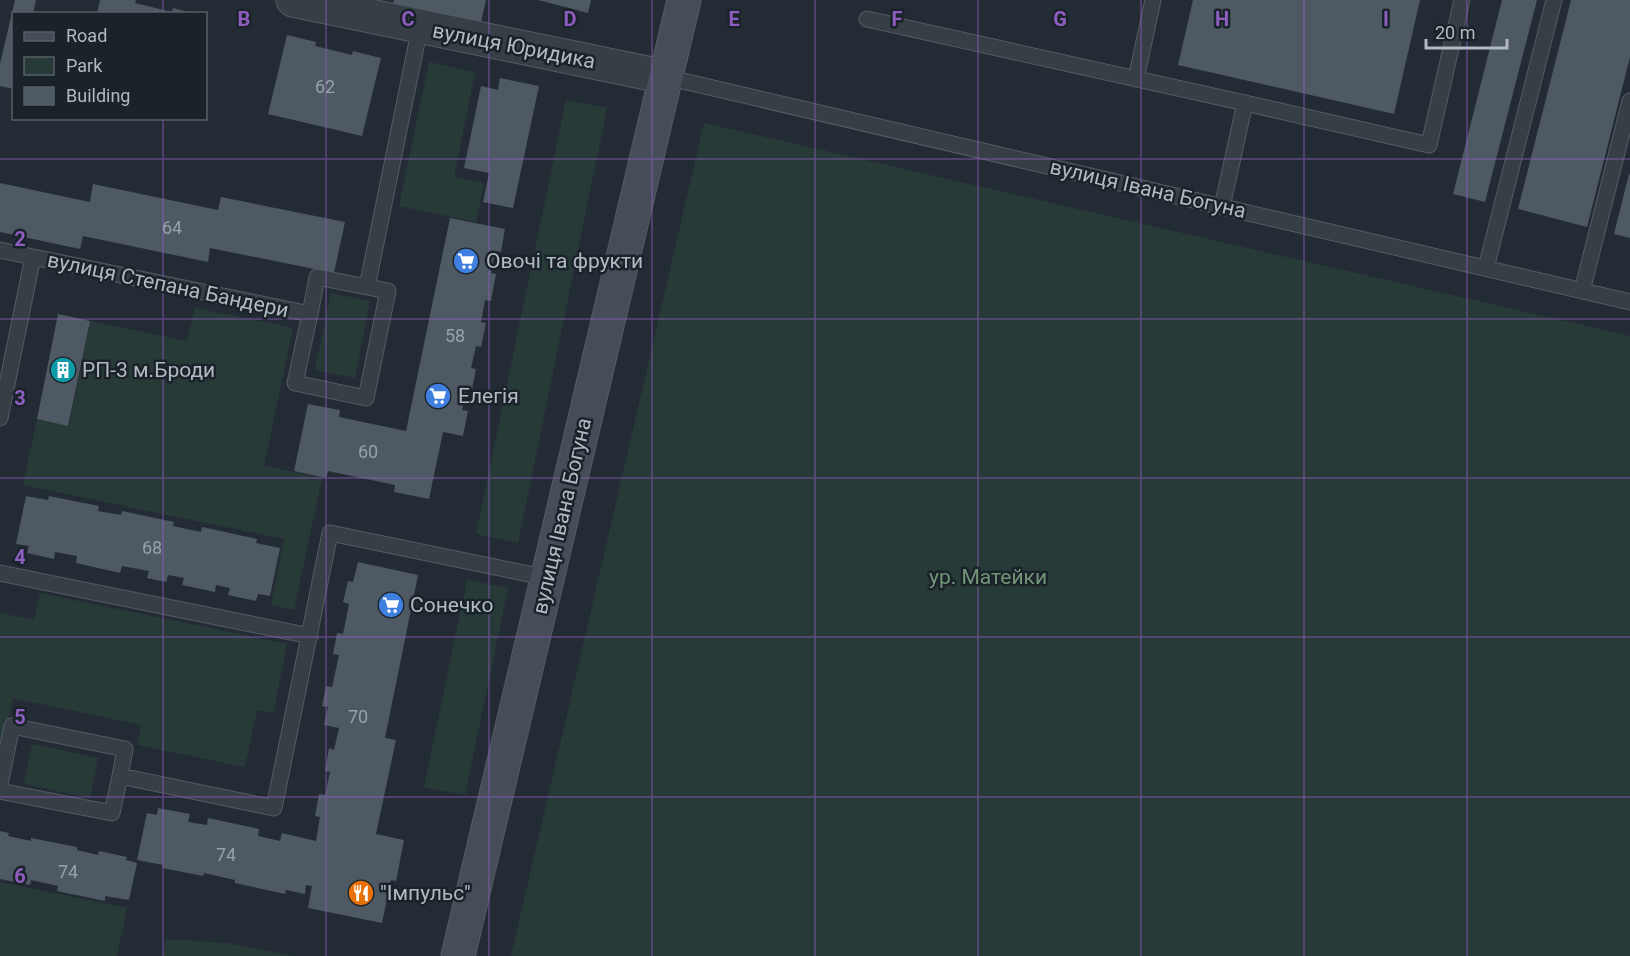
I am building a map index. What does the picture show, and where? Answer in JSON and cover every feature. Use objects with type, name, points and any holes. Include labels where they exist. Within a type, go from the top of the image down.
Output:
[{"type":"main road","name":"вулиця Івана Богуна","points":[[458,956],[684,0]]},
{"type":"street","name":"вулиця Юридика","points":[[293,0],[666,77]]},
{"type":"lane","points":[[1136,79],[1153,0]]},
{"type":"lane","points":[[867,19],[1429,145],[1462,0]]},
{"type":"lane","points":[[1486,268],[1554,0]]},
{"type":"lane","points":[[310,314],[296,383],[366,398],[388,291],[367,287],[420,27]]},
{"type":"lane","name":"вулиця Івана Богуна","points":[[666,77],[1630,302]]},
{"type":"lane","points":[[1582,291],[1630,101]]},
{"type":"lane","points":[[1222,207],[1245,103]]},
{"type":"lane","name":"вулиця Степана Бандери","points":[[0,250],[310,314],[317,277],[367,287]]},
{"type":"lane","name":"вулиця Степана Бандери","points":[[0,418],[33,257]]},
{"type":"lane","points":[[120,776],[274,808],[330,533],[548,578]]},
{"type":"lane","points":[[0,573],[310,636]]},
{"type":"lane","points":[[0,784],[12,726],[125,749],[112,813],[0,790]]},
{"type":"green space","points":[[429,62],[475,72],[454,177],[484,183],[476,222],[399,206]]},
{"type":"green space","points":[[566,100],[607,108],[518,543],[476,534]]},
{"type":"green space","name":"ур. Матейки","points":[[704,123],[1630,336],[1630,956],[511,956]]},
{"type":"green space","points":[[331,293],[370,301],[355,378],[315,370]]},
{"type":"green space","points":[[195,308],[293,328],[264,466],[322,478],[294,610],[271,605],[284,539],[23,485],[37,419],[69,426],[90,321],[187,341]]},
{"type":"green space","points":[[467,580],[508,588],[465,795],[424,787]]},
{"type":"green space","points":[[40,593],[287,644],[273,713],[257,710],[245,767],[137,745],[141,725],[13,698],[0,761],[0,613],[34,620]]},
{"type":"green space","points":[[32,744],[98,758],[90,798],[24,784]]},
{"type":"green space","points":[[0,882],[127,908],[117,956],[0,956]]},
{"type":"green space","points":[[166,939],[227,943],[293,956],[163,956]]},
{"type":"building","points":[[15,0],[36,0],[33,12],[12,12]]},
{"type":"building","points":[[100,0],[136,0],[135,3],[172,12],[97,12]]},
{"type":"building","points":[[394,0],[486,0],[481,22],[393,3]]},
{"type":"building","points":[[538,0],[591,0],[588,13]]},
{"type":"building","points":[[1193,0],[1420,0],[1394,114],[1178,65]]},
{"type":"building","points":[[1502,0],[1537,0],[1485,202],[1453,194]]},
{"type":"building","points":[[1571,0],[1630,0],[1630,57],[1587,227],[1518,209]]},
{"type":"building","points":[[173,8],[188,12],[172,12]]},
{"type":"building","points":[[12,13],[12,89],[0,86],[0,64]]},
{"type":"building","points":[[287,35],[316,42],[315,46],[352,55],[353,51],[381,58],[362,136],[268,114]]},
{"type":"building","points":[[500,78],[539,86],[513,208],[483,202],[489,173],[464,168],[481,86],[498,90]]},
{"type":"building","points":[[1630,174],[1630,238],[1614,234]]},
{"type":"building","points":[[0,183],[90,202],[93,184],[218,210],[221,197],[345,222],[334,273],[210,248],[208,262],[83,236],[80,249],[0,232]]},
{"type":"building","points":[[450,218],[505,229],[501,252],[495,251],[491,273],[496,274],[491,301],[485,300],[481,322],[486,323],[481,347],[476,346],[471,368],[476,369],[472,389],[467,388],[462,410],[468,411],[463,436],[443,432],[429,499],[394,492],[395,485],[328,471],[326,478],[294,471],[308,404],[340,410],[339,417],[406,431]]},
{"type":"building","name":"РП-3 м.Броди","points":[[58,314],[90,321],[68,426],[37,419]]},
{"type":"building","points":[[26,496],[48,500],[49,496],[99,506],[98,511],[121,515],[122,511],[174,522],[173,526],[201,532],[202,527],[257,539],[256,543],[280,548],[270,596],[258,594],[256,601],[228,595],[230,588],[216,585],[215,592],[182,585],[184,578],[168,575],[166,582],[147,578],[149,571],[122,566],[120,573],[76,563],[77,556],[55,552],[54,559],[27,553],[29,546],[16,544]]},
{"type":"building","points":[[358,562],[418,575],[385,738],[396,740],[376,834],[404,840],[396,881],[391,880],[382,923],[308,908],[312,886],[306,885],[305,894],[286,890],[285,894],[235,883],[235,880],[204,873],[203,876],[162,868],[163,865],[137,860],[147,813],[157,815],[158,808],[190,814],[188,822],[207,825],[208,818],[259,829],[258,836],[280,841],[282,833],[316,841],[320,817],[315,816],[319,794],[325,795],[330,772],[325,771],[329,748],[334,750],[339,728],[324,725],[328,707],[322,706],[326,686],[332,687],[339,655],[333,654],[337,633],[343,634],[349,604],[343,602],[348,581],[353,582]]},
{"type":"building","points":[[0,831],[9,833],[8,836],[77,847],[77,850],[98,855],[99,851],[127,857],[126,860],[137,863],[129,900],[105,896],[105,901],[57,891],[58,886],[31,880],[30,885],[0,879]]},
{"type":"place","name":"Овочі та фрукти","points":[[466,261]]},
{"type":"place","name":"РП-3 м.Броди","points":[[63,370]]},
{"type":"place","name":"Елегія","points":[[438,396]]},
{"type":"place","name":"Сонечко","points":[[391,605]]},
{"type":"place","name":"\"Імпульс\"","points":[[361,893]]}]
